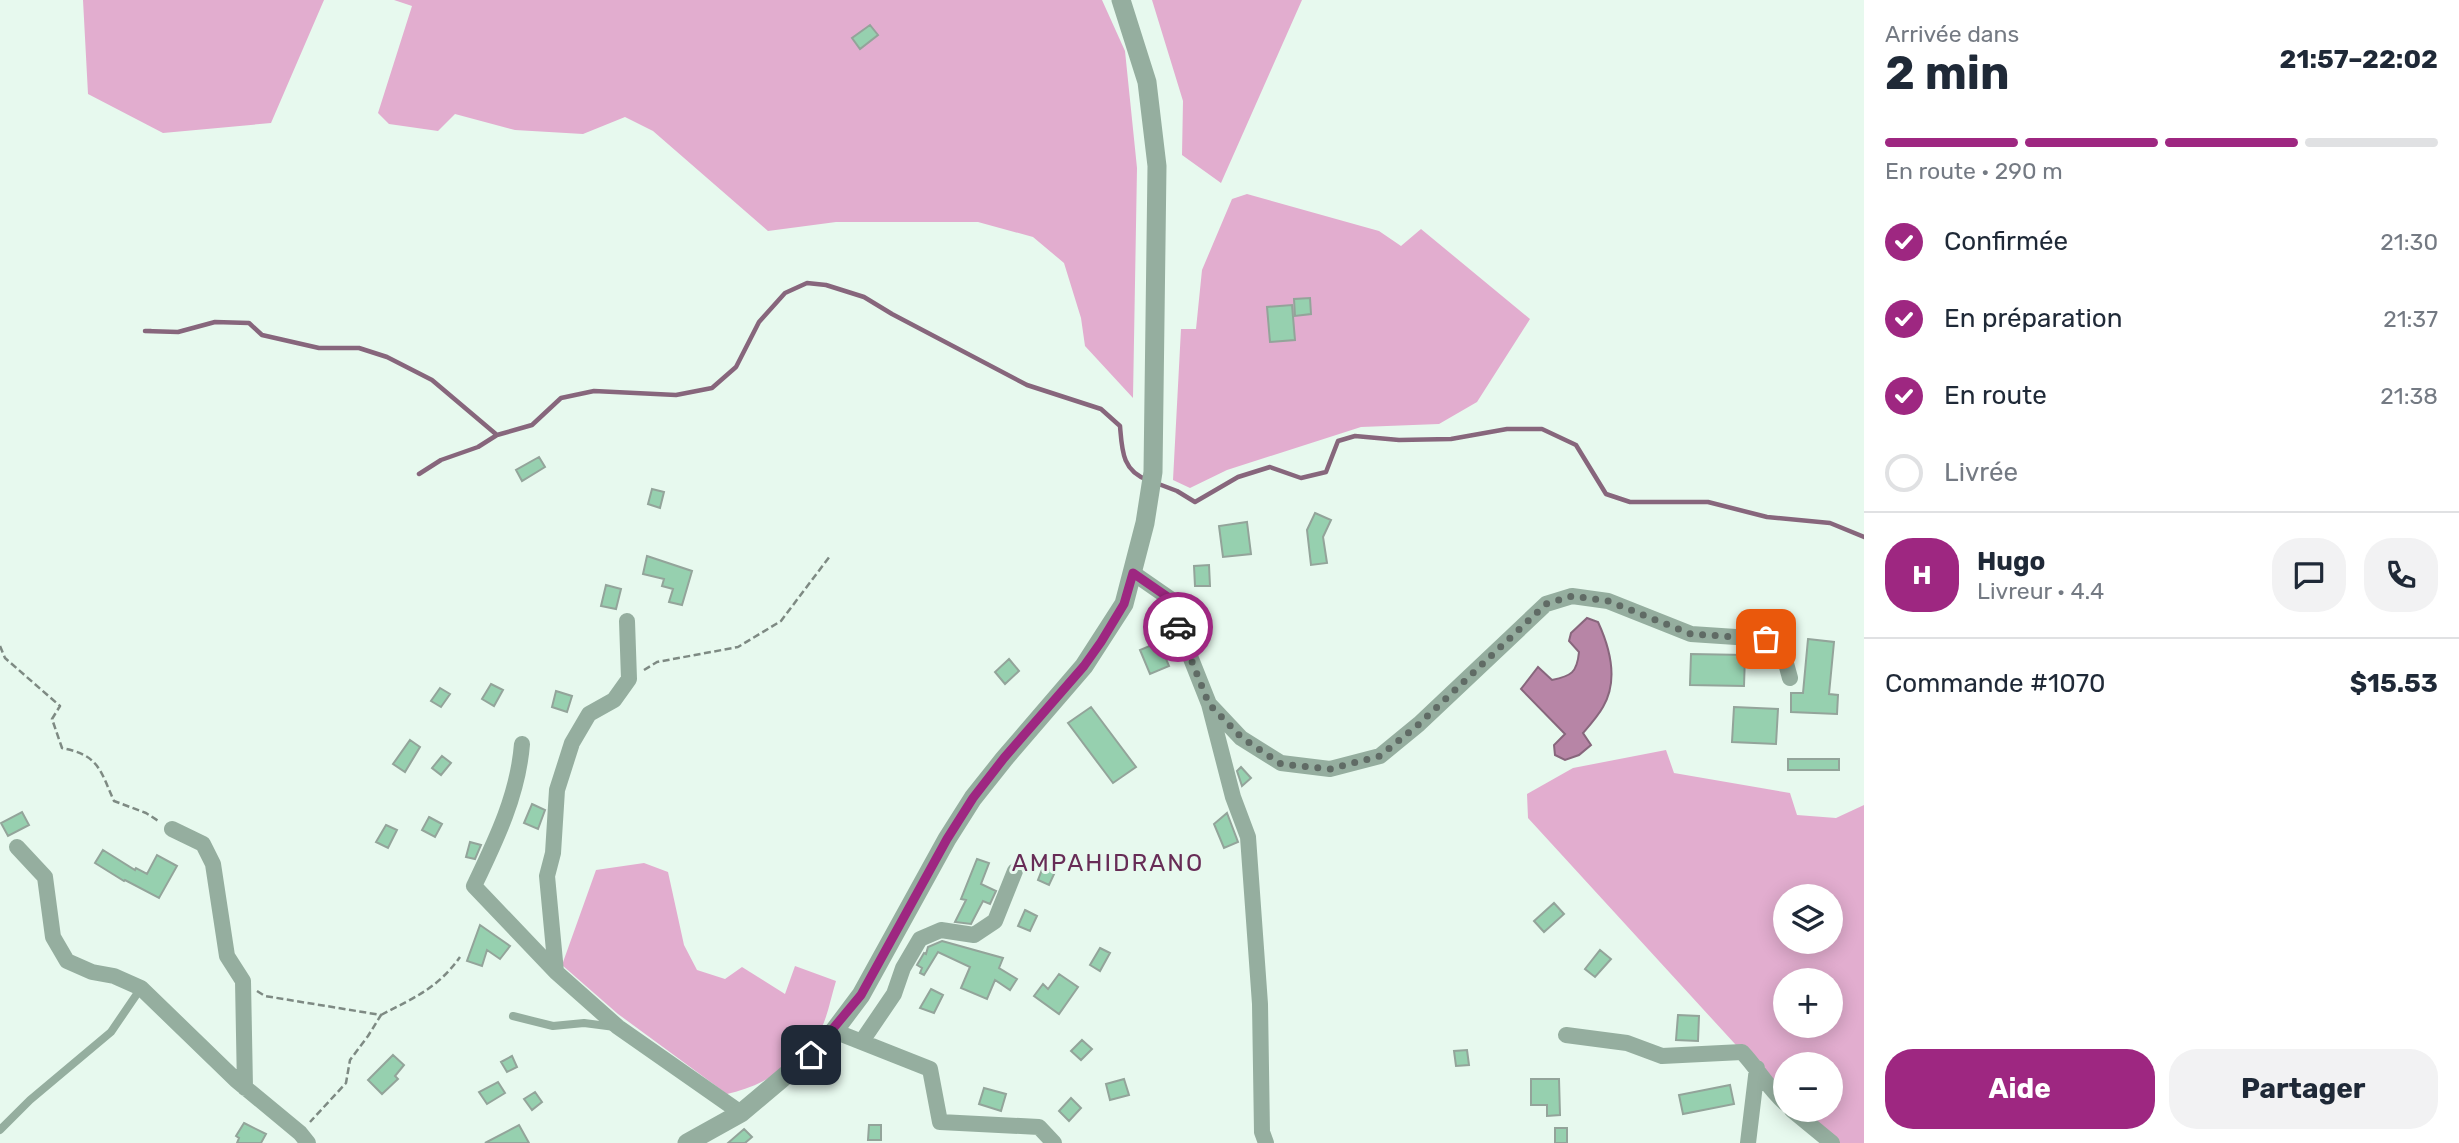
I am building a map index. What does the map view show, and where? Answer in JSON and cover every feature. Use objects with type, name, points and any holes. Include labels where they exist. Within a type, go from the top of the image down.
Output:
[{"type":"street","points":[[687,1143],[741,1113],[811,1055],[834,1031],[861,995],[947,839],[973,798],[1084,666],[1124,604],[1145,523],[1153,472],[1157,166],[1147,82],[1121,0]]},
{"type":"street","points":[[1133,573],[1172,600],[1173,612],[1209,704],[1233,797],[1248,837],[1260,1004],[1262,1132],[1266,1143]]},
{"type":"street","points":[[1209,704],[1241,737],[1281,764],[1330,769],[1380,756],[1419,724],[1546,604],[1572,596],[1608,601],[1691,634],[1766,639],[1783,649],[1790,678]]},
{"type":"street","points":[[556,972],[547,876],[554,853],[557,790],[572,743],[589,714],[614,700],[629,679],[627,621]]},
{"type":"street","points":[[523,744],[520,773],[499,833],[474,886],[556,972],[618,1027],[741,1113]]},
{"type":"street","points":[[172,829],[203,845],[213,863],[227,956],[243,981],[245,1088]]},
{"type":"street","points":[[17,847],[45,877],[53,937],[68,961],[141,988],[245,1088],[304,1138]]},
{"type":"street","points":[[862,1041],[894,994],[903,968],[920,939],[941,930],[974,935],[995,921],[1015,872]]},
{"type":"street","points":[[834,1031],[930,1069],[940,1122],[1039,1127],[1054,1143]]},
{"type":"street","points":[[1566,1035],[1627,1043],[1662,1056],[1742,1052],[1757,1068],[1773,1093]]},
{"type":"street","points":[[1748,1143],[1757,1068]]},
{"type":"street","points":[[1807,1122],[1832,1143]]},
{"type":"lane","points":[[0,1130],[30,1100],[111,1032],[141,988]]},
{"type":"lane","points":[[513,1016],[553,1026],[584,1023],[618,1027]]},
{"type":"path","points":[[629,679],[657,662],[738,647],[781,621],[830,556]]},
{"type":"path","points":[[0,646],[5,659],[60,706],[52,719],[62,748],[82,752],[96,762],[114,801],[146,813],[172,829]]},
{"type":"path","points":[[304,1138],[346,1083],[350,1060],[381,1015],[422,994],[445,977],[460,957]]},
{"type":"path","points":[[243,981],[265,996],[381,1015]]},
{"type":"shaded area","points":[[83,0],[324,0],[271,123],[163,133],[88,94]]},
{"type":"shaded area","points":[[394,0],[1102,0],[1125,51],[1137,168],[1133,398],[1085,346],[1081,318],[1064,263],[1033,237],[978,222],[836,222],[768,231],[653,131],[625,117],[583,134],[515,130],[455,114],[438,131],[389,124],[378,113],[412,6]]},
{"type":"shaded area","points":[[1152,0],[1302,0],[1221,183],[1182,155],[1183,101]]},
{"type":"shaded area","points":[[1247,194],[1379,231],[1401,246],[1421,229],[1530,319],[1477,402],[1439,424],[1361,427],[1227,470],[1190,488],[1173,480],[1181,329],[1196,329],[1202,270],[1232,199]]},
{"type":"shaded area","points":[[1587,618],[1598,622],[1606,642],[1611,664],[1611,686],[1603,707],[1583,733],[1591,745],[1579,755],[1565,760],[1555,755],[1554,745],[1565,734],[1521,689],[1538,667],[1552,680],[1564,677],[1575,669],[1579,652],[1569,641],[1571,633]]},
{"type":"shaded area","points":[[1666,750],[1674,773],[1790,793],[1797,815],[1836,818],[1864,805],[1864,1143],[1836,1143],[1809,1122],[1843,1122],[1843,1052],[1773,1052],[1773,1087],[1528,818],[1527,794],[1573,768]]},
{"type":"shaded area","points":[[644,863],[668,872],[684,945],[697,970],[725,979],[742,967],[785,994],[795,966],[836,981],[821,1029],[805,1052],[794,1062],[768,1079],[727,1094],[618,1014],[562,965],[596,870]]},
{"type":"building","points":[[870,25],[878,35],[860,49],[852,38]]},
{"type":"building","points":[[1310,298],[1311,314],[1295,316],[1294,299]]},
{"type":"building","points":[[1292,305],[1295,340],[1270,342],[1267,307]]},
{"type":"building","points":[[539,457],[545,467],[522,481],[516,470]]},
{"type":"building","points":[[652,489],[664,492],[660,508],[648,504]]},
{"type":"building","points":[[1315,513],[1331,520],[1323,537],[1327,563],[1311,565],[1307,530]]},
{"type":"building","points":[[1247,522],[1251,554],[1223,557],[1219,526]]},
{"type":"building","points":[[647,556],[692,571],[682,605],[669,602],[673,589],[662,586],[664,579],[643,574]]},
{"type":"building","points":[[1209,565],[1210,586],[1195,586],[1194,566]]},
{"type":"building","points":[[606,585],[621,589],[616,609],[601,606]]},
{"type":"building","points":[[1808,639],[1834,642],[1829,694],[1838,695],[1837,714],[1791,712],[1791,693],[1803,693]]},
{"type":"building","points":[[1159,642],[1169,666],[1150,674],[1140,650]]},
{"type":"building","points":[[1691,654],[1745,655],[1744,686],[1690,685]]},
{"type":"building","points":[[1009,659],[1019,671],[1005,684],[995,672]]},
{"type":"building","points":[[491,684],[503,690],[494,706],[482,699]]},
{"type":"building","points":[[440,688],[450,694],[441,707],[431,701]]},
{"type":"building","points":[[556,691],[572,696],[567,712],[552,707]]},
{"type":"building","points":[[1091,707],[1136,767],[1113,783],[1068,723]]},
{"type":"building","points":[[1734,707],[1778,709],[1776,744],[1732,742]]},
{"type":"building","points":[[410,740],[420,747],[405,772],[393,764]]},
{"type":"building","points":[[442,756],[451,763],[441,775],[432,768]]},
{"type":"building","points":[[1788,759],[1839,759],[1839,770],[1788,770]]},
{"type":"building","points":[[1241,767],[1251,778],[1242,786],[1237,771]]},
{"type":"building","points":[[532,804],[545,810],[538,829],[524,823]]},
{"type":"building","points":[[22,812],[29,825],[8,836],[1,823]]},
{"type":"building","points":[[1227,813],[1238,842],[1224,848],[1214,824]]},
{"type":"building","points":[[429,817],[442,824],[435,837],[422,830]]},
{"type":"building","points":[[386,825],[397,830],[388,848],[376,842]]},
{"type":"building","points":[[470,842],[481,845],[475,859],[466,857]]},
{"type":"building","points":[[103,850],[135,870],[136,868],[147,874],[157,855],[177,866],[159,898],[95,863]]},
{"type":"building","points":[[977,859],[989,863],[981,884],[996,891],[990,904],[983,901],[971,924],[955,922],[966,900],[961,899]]},
{"type":"building","points":[[1043,867],[1055,872],[1049,885],[1038,880]]},
{"type":"building","points":[[1554,903],[1564,914],[1544,932],[1534,921]]},
{"type":"building","points":[[1025,910],[1037,916],[1030,931],[1018,926]]},
{"type":"building","points":[[480,925],[510,946],[500,959],[487,950],[482,966],[467,961]]},
{"type":"building","points":[[942,941],[1003,958],[999,968],[1017,979],[1010,990],[995,980],[987,999],[961,988],[970,967],[938,952],[924,975],[920,973],[922,968],[917,965],[928,947]]},
{"type":"building","points":[[1100,948],[1110,953],[1100,971],[1090,965]]},
{"type":"building","points":[[1600,950],[1611,959],[1595,977],[1585,969]]},
{"type":"building","points":[[1059,974],[1078,987],[1059,1014],[1034,996],[1043,984],[1048,989]]},
{"type":"building","points":[[931,989],[943,995],[934,1013],[920,1008]]},
{"type":"building","points":[[1678,1015],[1699,1016],[1698,1041],[1676,1040]]},
{"type":"building","points":[[1082,1040],[1092,1049],[1081,1060],[1071,1051]]},
{"type":"building","points":[[1467,1050],[1469,1065],[1456,1066],[1454,1051]]},
{"type":"building","points":[[393,1055],[404,1065],[395,1076],[398,1079],[382,1094],[368,1080]]},
{"type":"building","points":[[512,1056],[517,1067],[507,1072],[501,1062]]},
{"type":"building","points":[[1124,1079],[1129,1095],[1110,1100],[1106,1084]]},
{"type":"building","points":[[1531,1079],[1559,1079],[1560,1115],[1547,1116],[1547,1105],[1531,1105]]},
{"type":"building","points":[[498,1082],[505,1093],[487,1104],[479,1092]]},
{"type":"building","points":[[1730,1085],[1734,1104],[1683,1114],[1679,1095]]},
{"type":"building","points":[[984,1088],[1006,1094],[1001,1111],[979,1104]]},
{"type":"building","points":[[535,1092],[542,1102],[532,1110],[524,1099]]},
{"type":"building","points":[[1071,1098],[1081,1108],[1069,1121],[1059,1111]]},
{"type":"building","points":[[244,1123],[266,1134],[261,1143],[237,1143],[239,1138],[236,1136]]},
{"type":"building","points":[[519,1125],[529,1143],[485,1143]]},
{"type":"building","points":[[869,1125],[881,1125],[881,1140],[868,1140]]},
{"type":"building","points":[[1555,1128],[1567,1128],[1567,1143],[1555,1143]]},
{"type":"building","points":[[744,1129],[752,1137],[745,1143],[728,1143]]},
{"type":"waterway","points":[[419,474],[441,460],[478,447],[497,435],[532,425],[561,398],[594,391],[676,395],[712,388],[736,367],[759,322],[785,293],[807,283],[826,285],[864,297],[1027,385],[1101,409],[1120,426],[1128,465],[1139,476],[1148,480]]},
{"type":"waterway","points":[[151,331],[145,331],[178,332],[215,322],[249,323],[262,335],[319,348],[359,348],[387,357],[432,380],[497,435]]},
{"type":"waterway","points":[[1156,483],[1195,502],[1238,477],[1270,467],[1301,478],[1326,472],[1338,441],[1355,436],[1399,440],[1451,439],[1507,429],[1542,429],[1576,445],[1606,494],[1630,502],[1708,502],[1767,517],[1830,523],[1864,537]]},
{"type":"way so far","points":[[1178,627],[1209,704],[1241,737],[1281,764],[1330,769],[1380,756],[1419,724],[1546,604],[1572,596],[1608,601],[1691,634],[1766,639]]},
{"type":"district","name":"AMPAHIDRANO","points":[[1108,863]]},
{"type":"route","points":[[811,1055],[834,1031],[861,995],[947,839],[973,798],[1101,642],[1124,604],[1133,573],[1172,600],[1178,627]]}]
